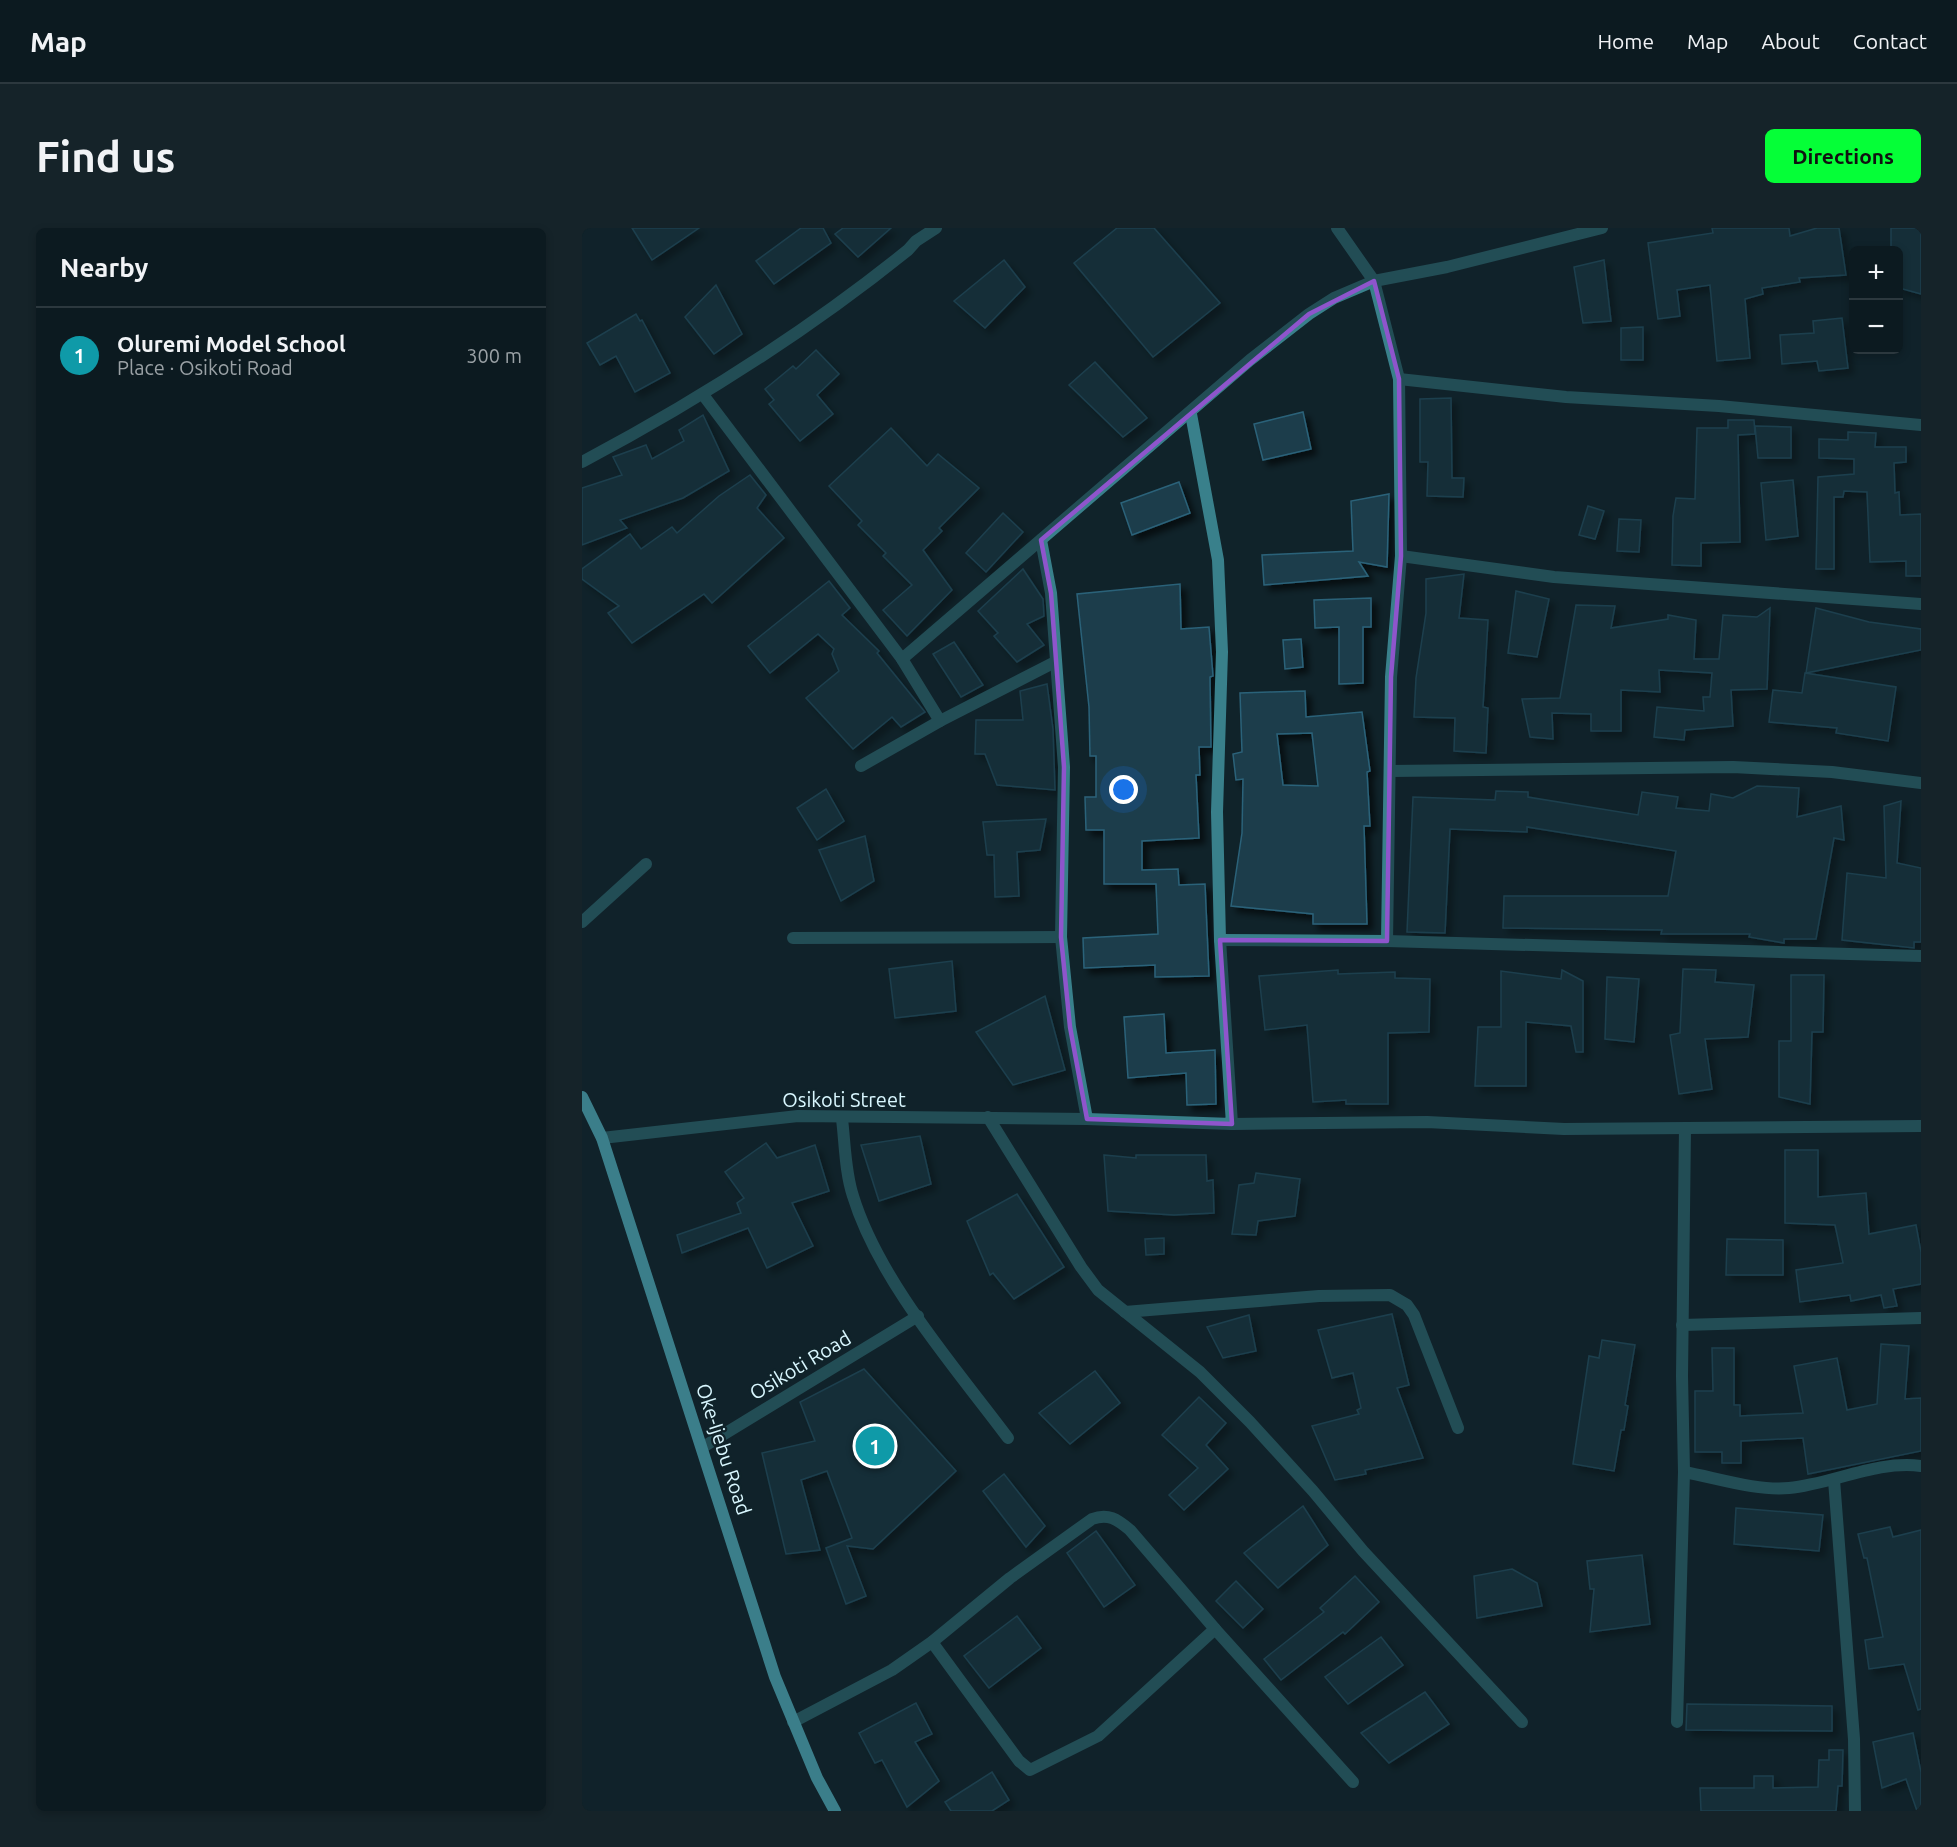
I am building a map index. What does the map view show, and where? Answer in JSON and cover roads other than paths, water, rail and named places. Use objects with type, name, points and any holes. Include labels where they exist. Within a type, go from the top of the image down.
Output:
[{"type":"main road","name":"Oke-Ijebu Road","points":[[582,1097],[602,1138],[775,1677],[817,1778],[835,1811]]},
{"type":"street","points":[[582,462],[704,396],[848,299],[908,250],[916,234],[936,228]]},
{"type":"street","points":[[1337,228],[1374,281],[1399,380],[1401,556],[1391,677],[1387,941]]},
{"type":"street","points":[[902,659],[1191,414],[1250,360],[1309,314],[1334,298],[1374,281],[1447,267],[1602,228]]},
{"type":"street","points":[[1399,380],[1566,397],[1719,406],[1921,425]]},
{"type":"street","points":[[704,396],[902,659],[939,721]]},
{"type":"street","points":[[1191,414],[1218,560],[1222,652],[1218,812],[1220,940],[1232,1124]]},
{"type":"street","points":[[1041,540],[1050,593],[1064,767],[1061,937],[1070,1027],[1087,1119]]},
{"type":"street","points":[[1401,556],[1554,577],[1921,604]]},
{"type":"street","points":[[861,766],[939,721],[1055,662]]},
{"type":"street","points":[[1390,771],[1733,767],[1832,772],[1921,783]]},
{"type":"street","points":[[582,922],[646,864]]},
{"type":"street","points":[[793,938],[1061,937]]},
{"type":"street","points":[[1220,940],[1387,941],[1921,956]]},
{"type":"street","name":"Osikoti Street","points":[[602,1138],[798,1116],[842,1119],[1087,1119],[1232,1124],[1416,1122],[1564,1129],[1921,1126]]},
{"type":"street","points":[[988,1118],[1081,1267],[1098,1290],[1200,1372],[1250,1422],[1313,1491],[1362,1551],[1522,1722]]},
{"type":"street","points":[[842,1119],[852,1193],[878,1256],[918,1316],[1008,1438]]},
{"type":"street","points":[[1677,1722],[1684,1472],[1682,1325],[1685,1128]]},
{"type":"street","points":[[1125,1312],[1319,1296],[1390,1295],[1407,1305],[1414,1315],[1458,1428]]},
{"type":"street","name":"Osikoti Road","points":[[703,1447],[918,1316]]},
{"type":"street","points":[[1682,1325],[1921,1318]]},
{"type":"street","points":[[1684,1472],[1776,1489],[1834,1480],[1890,1467],[1921,1466]]},
{"type":"street","points":[[1834,1480],[1854,1739],[1855,1811]]},
{"type":"street","points":[[793,1722],[892,1670],[932,1642],[1010,1578],[1092,1519],[1102,1515],[1116,1519],[1130,1530],[1215,1629],[1353,1782]]},
{"type":"street","points":[[932,1642],[1019,1761],[1030,1770],[1098,1736],[1215,1629]]},
{"type":"place","name":"Oluremi Model School","points":[[875,1446]]}]
